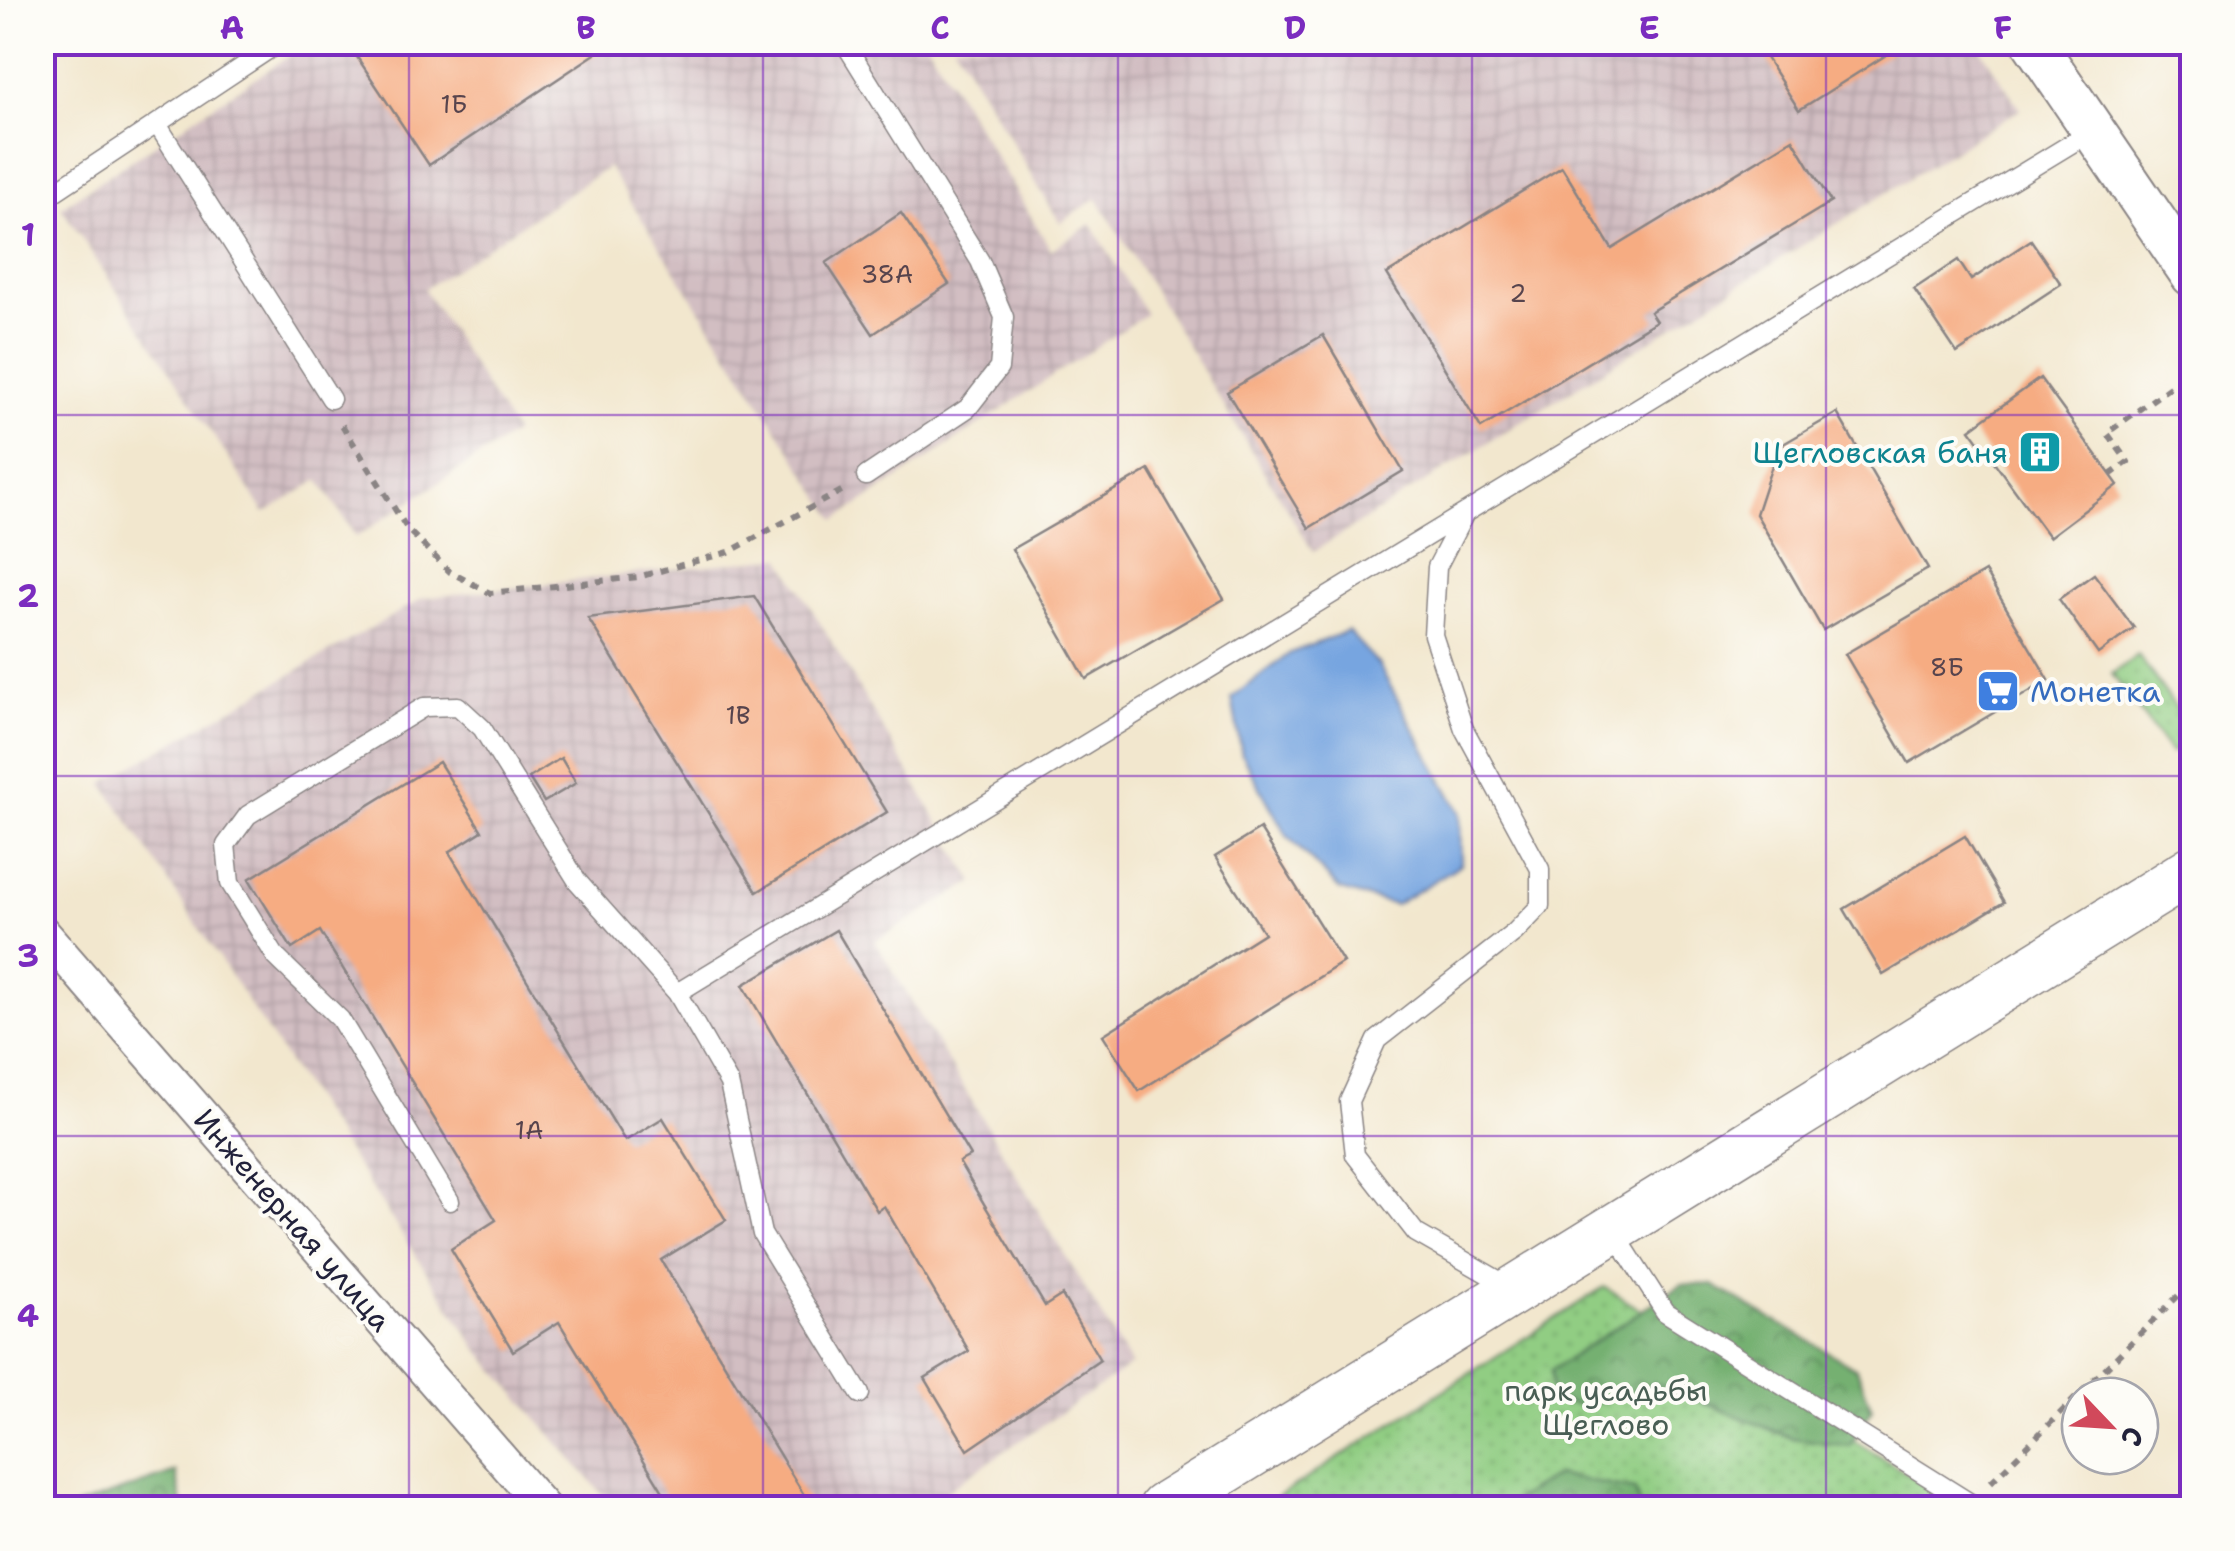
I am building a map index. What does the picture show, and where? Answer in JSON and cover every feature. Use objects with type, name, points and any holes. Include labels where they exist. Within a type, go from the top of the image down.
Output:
[{"type":"main road","points":[[1163,1508],[2192,870]]},
{"type":"street","points":[[2033,42],[2192,275]]},
{"type":"street","name":"Инженерная улица","points":[[42,930],[544,1508]]},
{"type":"lane","points":[[42,200],[280,42]]},
{"type":"lane","points":[[844,42],[980,261],[1004,317],[1000,368],[968,408],[866,476]]},
{"type":"lane","points":[[157,124],[331,399]]},
{"type":"lane","points":[[677,993],[2092,130]]},
{"type":"lane","points":[[1466,512],[1437,567],[1433,635],[1464,729],[1540,869],[1540,906],[1515,932],[1377,1040],[1348,1101],[1355,1154],[1416,1234],[1516,1290]]},
{"type":"lane","points":[[450,1201],[340,1020],[276,957],[230,883],[226,845],[248,815],[424,707],[458,706],[482,728],[578,882],[677,993],[730,1083],[762,1234],[860,1394]]},
{"type":"lane","points":[[1613,1231],[1665,1312],[1975,1505]]},
{"type":"path","points":[[2184,42],[2192,46]]},
{"type":"path","points":[[2110,475],[2128,462],[2107,433],[2192,371]]},
{"type":"path","points":[[331,399],[348,438],[408,530],[450,572],[490,593],[638,577],[729,552],[866,476]]},
{"type":"path","points":[[1975,1505],[2192,1282]]},
{"type":"shaded area","points":[[308,43],[927,43],[1051,250],[1091,224],[1146,314],[836,520],[608,167],[424,289],[515,433],[356,537],[319,480],[265,513],[61,207]]},
{"type":"shaded area","points":[[953,43],[1977,43],[2020,109],[1313,552],[1097,198],[1060,223]]},
{"type":"shaded area","points":[[781,557],[974,882],[875,941],[1131,1365],[921,1508],[614,1508],[477,1348],[103,783],[423,598]]},
{"type":"green space","points":[[2138,655],[2192,730],[2192,737],[2171,753],[2112,674]]},
{"type":"green space","points":[[1682,1284],[1713,1285],[1857,1369],[1872,1409],[1850,1446],[1792,1438],[1654,1383],[1585,1407],[1551,1397],[1550,1371]]},
{"type":"green space","name":"парк усадьбы Щеглово","points":[[1604,1287],[1921,1482],[1948,1508],[1261,1508]]},
{"type":"green space","points":[[176,1472],[183,1508],[73,1508]]},
{"type":"green space","points":[[1556,1475],[1635,1490],[1640,1508],[1502,1508]]},
{"type":"water","points":[[1348,631],[1378,664],[1460,812],[1461,864],[1395,905],[1340,890],[1287,836],[1242,755],[1232,698],[1290,653]]},
{"type":"building","points":[[347,42],[613,42],[429,165]]},
{"type":"building","points":[[1756,42],[1890,42],[1894,50],[1799,110]]},
{"type":"building","points":[[1793,139],[1831,202],[1650,312],[1656,321],[1481,428],[1387,274],[1562,167],[1612,249]]},
{"type":"building","points":[[901,213],[949,284],[873,334],[826,263]]},
{"type":"building","points":[[2031,240],[2061,284],[1957,353],[1914,289],[1958,260],[1971,280]]},
{"type":"building","points":[[1323,335],[1403,471],[1309,528],[1227,392]]},
{"type":"building","name":"Щегловская баня","points":[[2040,378],[2118,485],[2049,537],[1970,429]]},
{"type":"building","points":[[1837,413],[1928,569],[1823,630],[1756,514],[1778,447]]},
{"type":"building","points":[[1149,470],[1224,599],[1086,679],[1012,549]]},
{"type":"building","points":[[1985,572],[2049,680],[1909,763],[1845,654]]},
{"type":"building","points":[[2094,574],[2134,628],[2098,654],[2059,599]]},
{"type":"building","points":[[754,596],[887,812],[757,892],[588,618]]},
{"type":"building","points":[[561,758],[576,783],[544,802],[529,778]]},
{"type":"building","points":[[439,762],[482,831],[449,852],[625,1141],[663,1118],[726,1220],[661,1260],[812,1508],[673,1508],[559,1322],[513,1351],[451,1249],[496,1220],[320,931],[292,949],[249,879]]},
{"type":"building","points":[[1260,829],[1343,962],[1139,1091],[1103,1035],[1264,933],[1215,857]]},
{"type":"building","points":[[1965,836],[2004,902],[1883,975],[1844,909]]},
{"type":"building","points":[[836,930],[970,1156],[959,1162],[1045,1306],[1062,1295],[1100,1360],[968,1450],[925,1378],[969,1351],[884,1206],[877,1211],[743,985]]},
{"type":"place","name":"Щегловская баня","points":[[2040,452]]},
{"type":"place","name":"Монетка","points":[[1998,691]]}]
